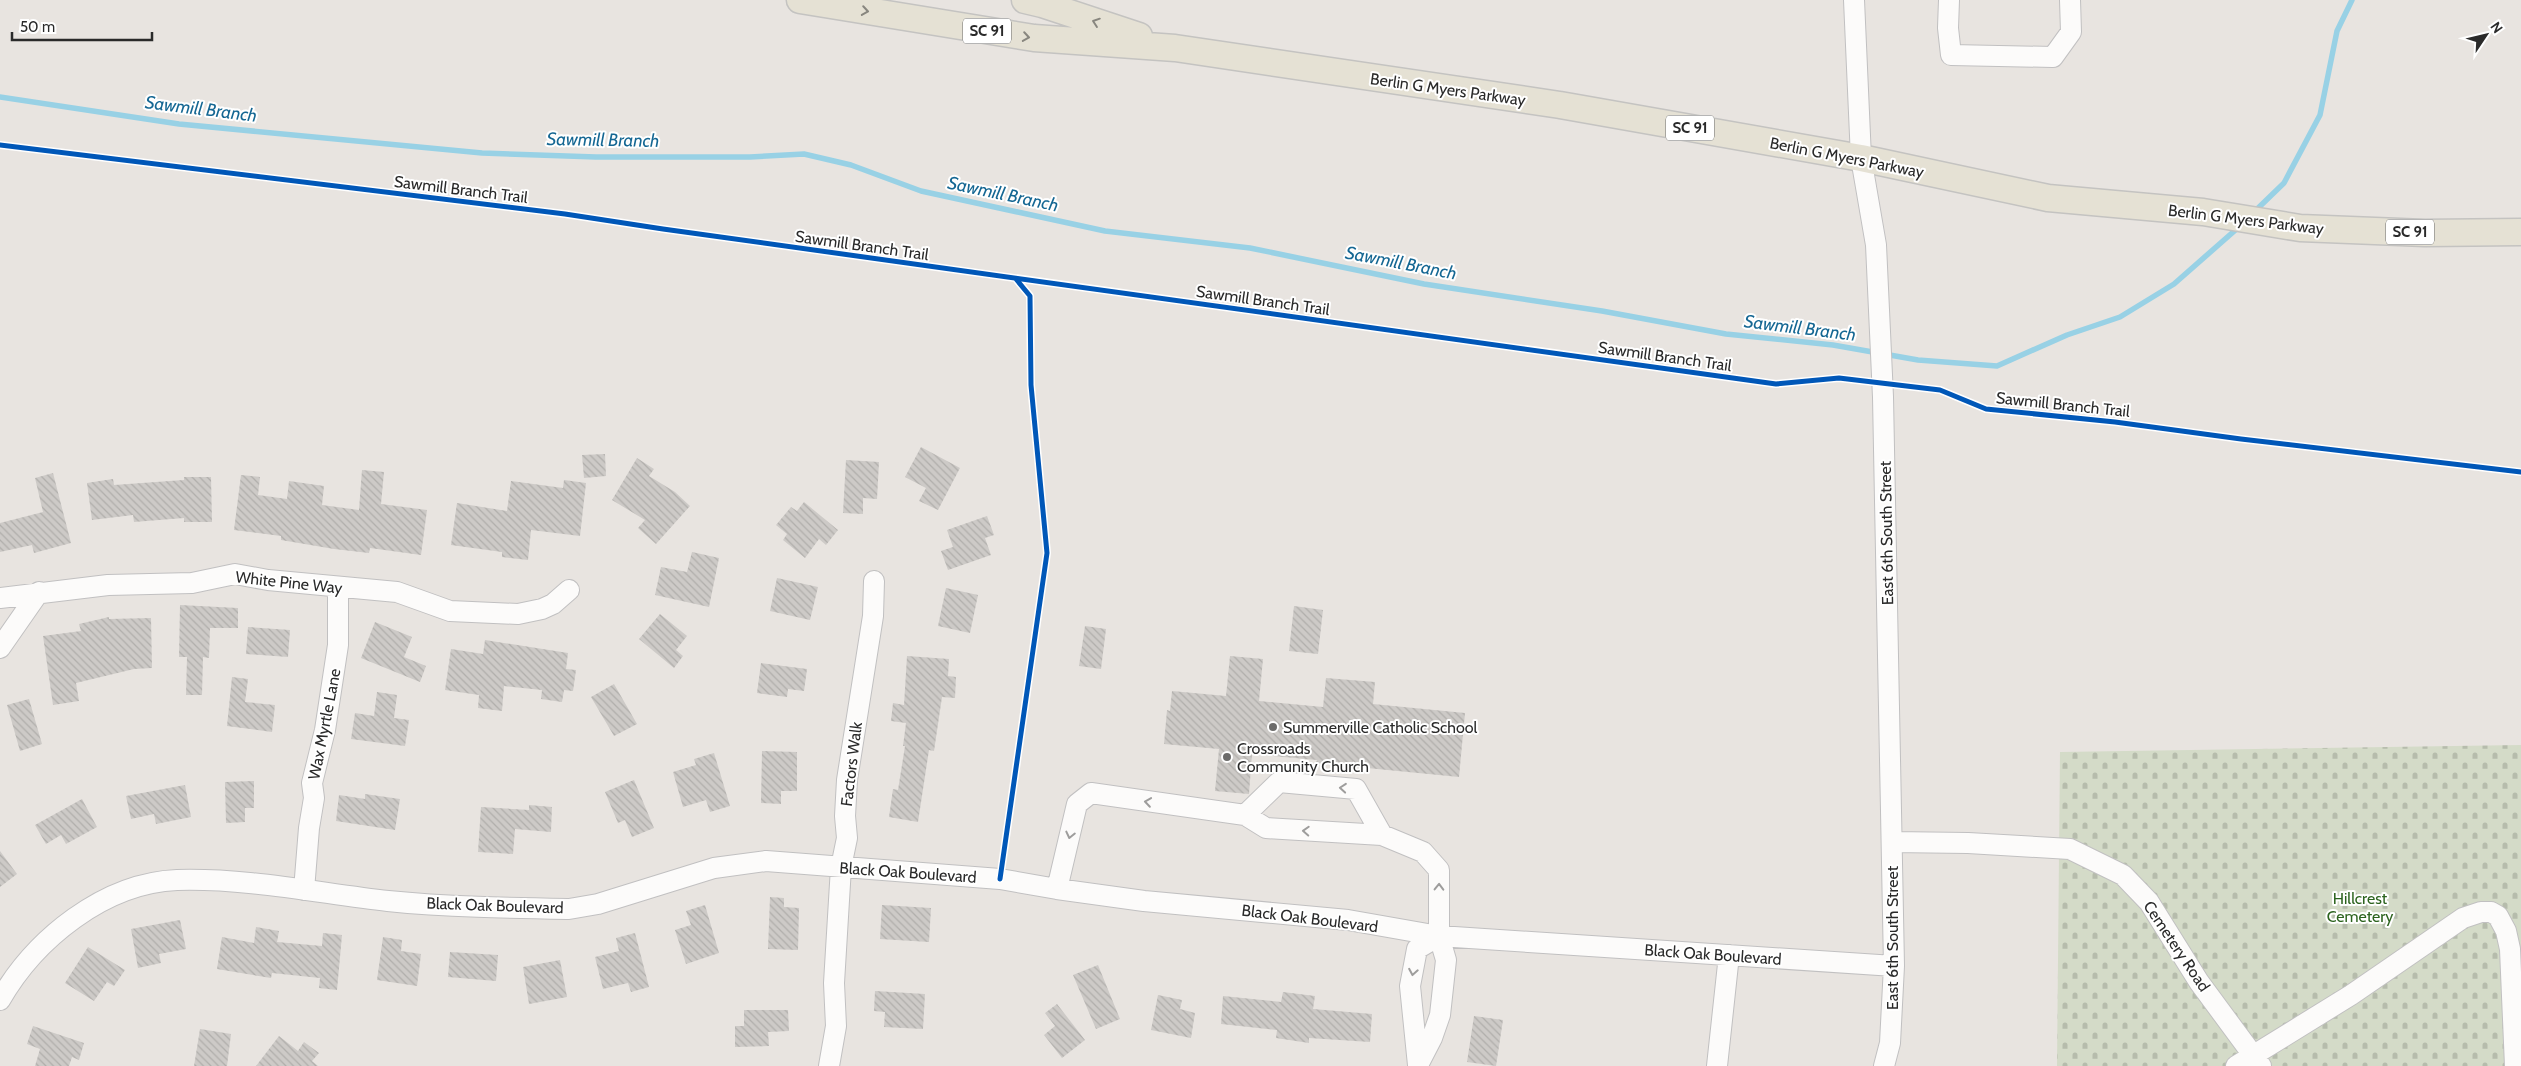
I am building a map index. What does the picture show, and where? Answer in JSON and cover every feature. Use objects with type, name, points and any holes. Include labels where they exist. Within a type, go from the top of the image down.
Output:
[{"type":"main road","name":"Berlin G Myers Parkway","points":[[800,0],[1034,38],[1175,48],[1560,105],[1861,158],[2048,198],[2203,212],[2300,228],[2425,233],[2521,232]]},
{"type":"main road","name":"Berlin G Myers Parkway","points":[[1025,0],[1175,48]]},
{"type":"street","name":"East 6th South Street","points":[[1854,0],[1861,158],[1876,246],[1883,397],[1894,966],[1890,1043],[1884,1066]]},
{"type":"street","points":[[1949,0],[1948,28],[1951,55],[2053,57],[2071,32],[2070,0]]},
{"type":"street","name":"White Pine Way","points":[[0,598],[108,585],[192,583],[235,574],[268,580],[307,582],[338,587],[397,592],[450,611],[518,614],[548,607],[569,590]]},
{"type":"street","name":"Factors Walk","points":[[829,1066],[836,1026],[834,983],[841,867],[847,838],[845,816],[847,780],[873,616],[874,581]]},
{"type":"street","name":"Wax Myrtle Lane","points":[[304,890],[309,828],[314,798],[312,783],[325,730],[338,646],[338,587]]},
{"type":"street","points":[[0,648],[39,592]]},
{"type":"street","points":[[1245,815],[1279,782],[1356,789],[1382,835]]},
{"type":"street","points":[[1057,889],[1077,804],[1091,793],[1245,815],[1266,828],[1382,835],[1423,852],[1440,870],[1439,936],[1446,960],[1440,1015],[1432,1038],[1418,1065]]},
{"type":"street","name":"Cemetery Road","points":[[1892,842],[1968,843],[2070,849],[2123,875],[2149,902],[2250,1062]]},
{"type":"street","name":"Black Oak Boulevard","points":[[0,1000],[25,964],[56,933],[89,908],[110,898],[153,884],[177,880],[251,884],[390,901],[569,909],[606,901],[714,868],[766,861],[1000,879],[1057,889],[1144,900],[1348,920],[1439,936],[1894,966]]},
{"type":"street","points":[[2250,1062],[2352,995],[2448,927],[2481,912],[2491,912],[2502,923],[2510,949],[2515,1066]]},
{"type":"street","points":[[1418,1065],[1410,986],[1417,949],[1439,936]]},
{"type":"street","points":[[1717,1066],[1729,956]]},
{"type":"green space","name":"Hillcrest Cemetery","points":[[2521,745],[2521,1066],[2057,1066],[2060,752]]},
{"type":"building","points":[[921,447],[960,468],[938,510],[919,501],[926,488],[905,477]]},
{"type":"building","points":[[605,454],[606,476],[584,478],[582,455]]},
{"type":"building","points":[[637,458],[654,469],[649,476],[675,492],[690,506],[656,544],[638,528],[645,520],[612,500]]},
{"type":"building","points":[[846,460],[879,462],[877,499],[863,498],[863,514],[843,513]]},
{"type":"building","points":[[362,470],[384,472],[381,504],[427,510],[421,555],[370,548],[369,553],[334,549],[281,540],[281,536],[234,530],[241,475],[260,477],[258,495],[287,499],[289,481],[324,486],[322,505],[359,510]]},
{"type":"building","points":[[53,473],[71,543],[34,553],[32,545],[0,552],[0,523],[43,512],[35,478]]},
{"type":"building","points":[[184,477],[211,477],[212,522],[184,522],[184,518],[134,522],[133,515],[92,520],[87,483],[113,479],[114,485],[184,480]]},
{"type":"building","points":[[564,480],[586,483],[580,536],[531,530],[528,560],[502,557],[502,552],[451,545],[457,503],[507,511],[511,481],[563,488]]},
{"type":"building","points":[[804,502],[838,530],[826,545],[819,539],[805,558],[783,540],[787,534],[776,525],[791,507],[797,511]]},
{"type":"building","points":[[987,516],[994,535],[985,538],[991,555],[948,570],[941,551],[953,547],[947,530]]},
{"type":"building","points":[[692,552],[719,558],[709,607],[655,595],[661,567],[687,572]]},
{"type":"building","points":[[777,578],[818,587],[810,620],[770,611]]},
{"type":"building","points":[[946,588],[978,595],[970,633],[938,626]]},
{"type":"building","points":[[180,605],[238,608],[238,628],[210,628],[209,658],[203,657],[202,695],[186,695],[187,657],[179,657]]},
{"type":"building","points":[[1294,606],[1323,610],[1318,654],[1289,651]]},
{"type":"building","points":[[660,614],[687,636],[676,650],[683,656],[674,668],[639,639]]},
{"type":"building","points":[[109,617],[109,619],[151,618],[152,668],[134,669],[76,683],[79,701],[53,705],[43,636],[81,631],[79,624]]},
{"type":"building","points":[[375,622],[412,637],[404,657],[426,666],[420,682],[361,658]]},
{"type":"building","points":[[1085,626],[1106,629],[1101,669],[1079,666]]},
{"type":"building","points":[[248,627],[290,630],[288,657],[246,654]]},
{"type":"building","points":[[485,640],[568,653],[566,669],[576,670],[573,691],[564,690],[562,702],[541,699],[542,690],[504,686],[502,711],[478,708],[479,695],[445,690],[451,649],[483,654]]},
{"type":"building","points":[[907,656],[949,659],[948,676],[956,677],[955,698],[942,697],[934,751],[929,750],[918,822],[889,817],[893,789],[898,790],[905,746],[903,746],[906,723],[891,721],[893,703],[904,705]]},
{"type":"building","points":[[1230,656],[1263,659],[1259,701],[1323,707],[1326,678],[1375,682],[1373,704],[1465,713],[1459,777],[1316,763],[1317,760],[1252,754],[1249,794],[1215,791],[1219,749],[1164,744],[1167,710],[1170,711],[1172,691],[1226,696]]},
{"type":"building","points":[[761,663],[807,669],[804,691],[788,689],[787,697],[757,693]]},
{"type":"building","points":[[232,677],[248,679],[245,702],[275,705],[272,732],[227,726]]},
{"type":"building","points":[[614,684],[637,724],[614,736],[591,697]]},
{"type":"building","points":[[377,692],[397,695],[394,718],[409,720],[405,746],[351,739],[355,713],[374,716]]},
{"type":"building","points":[[29,699],[42,744],[20,751],[7,705]]},
{"type":"building","points":[[762,751],[797,752],[797,791],[781,791],[781,804],[761,803]]},
{"type":"building","points":[[714,753],[730,806],[710,812],[706,800],[683,807],[673,772],[696,765],[694,759]]},
{"type":"building","points":[[634,780],[654,828],[632,837],[625,820],[618,823],[605,792]]},
{"type":"building","points":[[254,781],[254,808],[245,808],[245,822],[226,823],[225,782]]},
{"type":"building","points":[[185,785],[191,817],[156,824],[154,814],[131,819],[126,796]]},
{"type":"building","points":[[365,794],[400,799],[395,830],[336,821],[339,795],[365,799]]},
{"type":"building","points":[[82,799],[97,827],[66,844],[61,835],[46,844],[35,825]]},
{"type":"building","points":[[529,805],[552,807],[551,832],[515,829],[513,854],[478,852],[481,807],[529,810]]},
{"type":"building","points":[[0,851],[17,874],[0,887]]},
{"type":"building","points":[[770,897],[784,898],[784,907],[799,908],[798,950],[768,949]]},
{"type":"building","points":[[705,905],[719,953],[686,964],[675,930],[691,925],[686,911]]},
{"type":"building","points":[[882,905],[931,908],[929,942],[880,939]]},
{"type":"building","points":[[180,920],[186,949],[159,954],[161,963],[138,968],[131,929]]},
{"type":"building","points":[[256,927],[279,931],[277,942],[322,946],[323,933],[342,935],[337,990],[319,988],[320,978],[272,973],[271,978],[217,969],[222,937],[254,943]]},
{"type":"building","points":[[635,933],[649,987],[631,992],[628,983],[603,989],[595,957],[619,951],[616,938]]},
{"type":"building","points":[[383,937],[402,940],[401,951],[421,954],[417,986],[377,980]]},
{"type":"building","points":[[88,947],[125,970],[114,986],[107,982],[94,1001],[65,983]]},
{"type":"building","points":[[450,952],[498,955],[496,981],[448,977]]},
{"type":"building","points":[[560,960],[567,997],[529,1004],[523,967]]},
{"type":"building","points":[[1098,965],[1120,1019],[1096,1029],[1073,975]]},
{"type":"building","points":[[875,991],[925,994],[923,1029],[884,1027],[885,1012],[874,1011]]},
{"type":"building","points":[[1283,992],[1315,996],[1313,1009],[1372,1014],[1370,1042],[1309,1038],[1309,1043],[1276,1038],[1277,1030],[1221,1024],[1223,996],[1281,1002]]},
{"type":"building","points":[[1158,995],[1182,1000],[1180,1009],[1195,1013],[1191,1038],[1151,1030]]},
{"type":"building","points":[[1057,1004],[1085,1040],[1062,1058],[1044,1035],[1055,1026],[1045,1013]]},
{"type":"building","points":[[744,1010],[788,1010],[789,1031],[768,1032],[769,1046],[735,1047],[735,1026],[744,1026]]},
{"type":"building","points":[[1474,1016],[1503,1020],[1496,1066],[1467,1062]]},
{"type":"building","points":[[33,1026],[84,1043],[79,1060],[72,1057],[69,1066],[35,1066],[40,1049],[27,1044]]},
{"type":"building","points":[[200,1029],[231,1034],[227,1066],[194,1066]]},
{"type":"building","points":[[279,1036],[298,1051],[304,1042],[319,1053],[312,1061],[318,1066],[256,1066]]},
{"type":"waterway","points":[[2254,212],[2284,183],[2320,115],[2337,31],[2352,0]]},
{"type":"waterway","name":"Sawmill Branch","points":[[0,97],[179,124],[482,153],[596,157],[750,157],[804,154],[851,165],[921,191],[1105,231],[1250,248],[1424,284],[1602,311],[1726,334],[1833,345],[1918,360],[1997,366],[2067,335],[2120,317],[2174,284],[2240,226]]},
{"type":"cycle path","name":"Sawmill Branch Trail","points":[[0,145],[565,214],[1776,384],[1839,378],[1940,390],[1986,409],[2115,422],[2521,472]]},
{"type":"cycle path","points":[[1000,879],[1047,553],[1031,385],[1030,296],[1016,279]]},
{"type":"place","name":"Summerville Catholic School","points":[[1273,727]]},
{"type":"place","name":"Crossroads Community Church","points":[[1227,757]]}]
